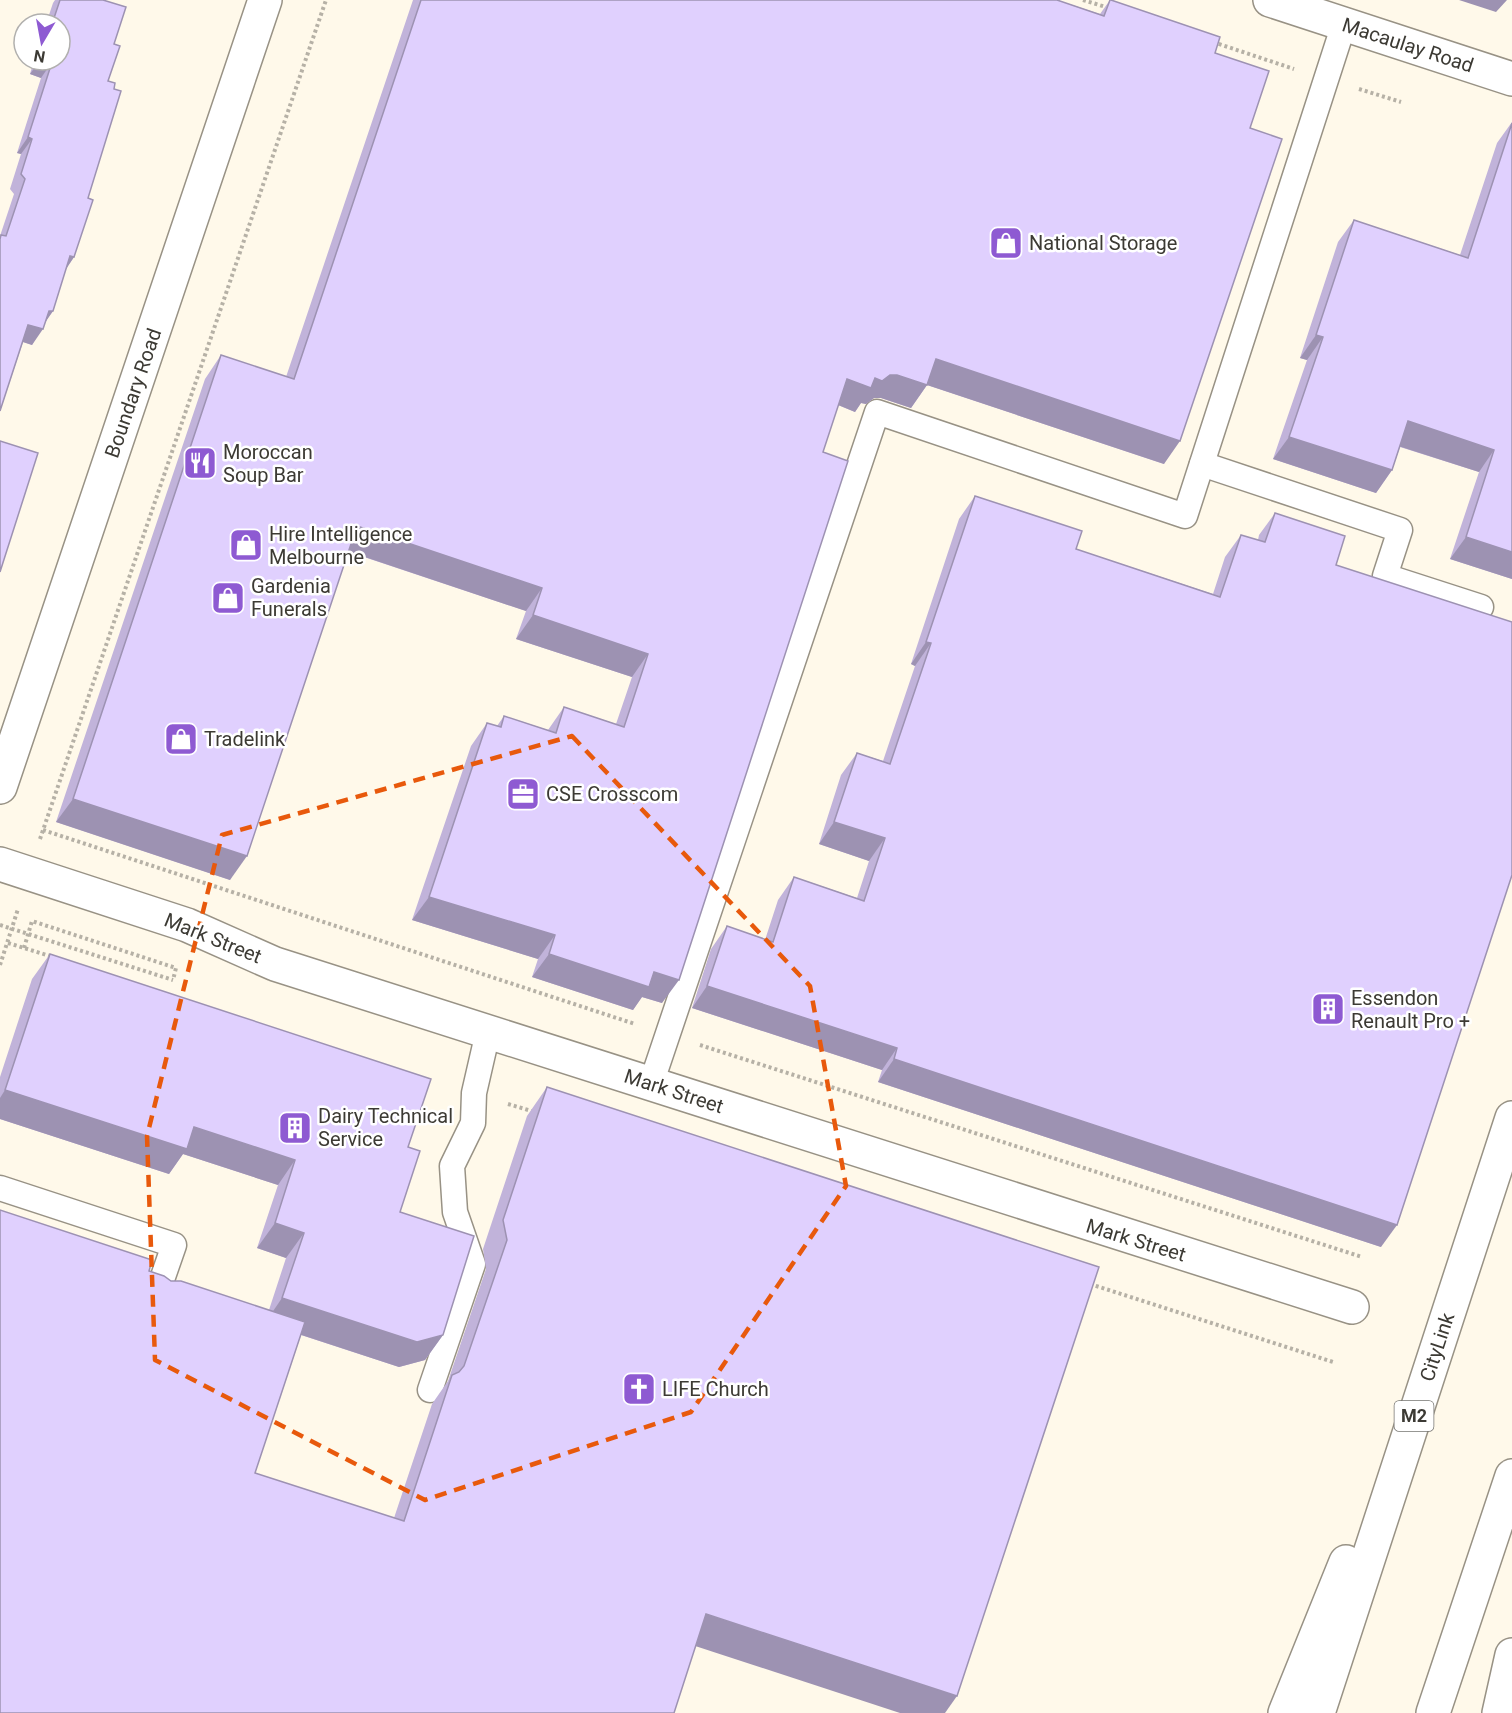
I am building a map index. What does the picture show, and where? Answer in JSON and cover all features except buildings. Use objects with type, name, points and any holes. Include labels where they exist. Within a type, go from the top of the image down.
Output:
[{"type":"main road","name":"Boundary Road","points":[[0,787],[265,0]]},
{"type":"main road","name":"Macaulay Road","points":[[1270,0],[1512,79]]},
{"type":"main road","name":"Mark Street","points":[[15,869],[187,925],[275,963],[1352,1306]]},
{"type":"main road","name":"CityLink","points":[[1318,1713],[1512,1119]]},
{"type":"main road","points":[[1285,1713],[1454,1295]]},
{"type":"main road","points":[[1433,1713],[1512,1476]]},
{"type":"main road","points":[[1499,1713],[1512,1655]]},
{"type":"lane","points":[[651,1084],[877,412],[1185,516],[1344,24]]},
{"type":"lane","points":[[1202,464],[1400,530],[1385,576],[1481,607]]},
{"type":"lane","points":[[430,1390],[473,1264],[455,1212],[452,1166],[473,1123],[474,1093],[488,1032]]},
{"type":"lane","points":[[0,1188],[174,1245],[156,1297]]},
{"type":"path","points":[[0,965],[8,943],[15,869],[43,830],[326,0]]},
{"type":"path","points":[[1083,0],[1116,11]]},
{"type":"path","points":[[1205,40],[1401,102]]},
{"type":"path","points":[[43,830],[668,1035],[1362,1257]]},
{"type":"path","points":[[0,925],[172,980],[176,968],[32,921],[24,948]]},
{"type":"path","points":[[8,943],[57,958]]},
{"type":"path","points":[[474,1093],[542,1114]]},
{"type":"path","points":[[1087,1283],[1333,1362]]},
{"type":"highlighted area","points":[[572,736],[810,986],[846,1186],[691,1412],[425,1500],[155,1360],[147,1136],[222,835]]},
{"type":"place","name":"National Storage","points":[[1006,243]]},
{"type":"place","name":"Moroccan Soup Bar","points":[[200,463]]},
{"type":"place","name":"Hire Intelligence Melbourne","points":[[246,545]]},
{"type":"place","name":"Gardenia Funerals","points":[[228,598]]},
{"type":"place","name":"Tradelink","points":[[181,739]]},
{"type":"place","name":"CSE Crosscom","points":[[523,794]]},
{"type":"place","name":"Essendon Renault Pro +","points":[[1328,1009]]},
{"type":"place","name":"Dairy Technical Service","points":[[295,1128]]},
{"type":"place","name":"LIFE Church","points":[[639,1389]]}]
